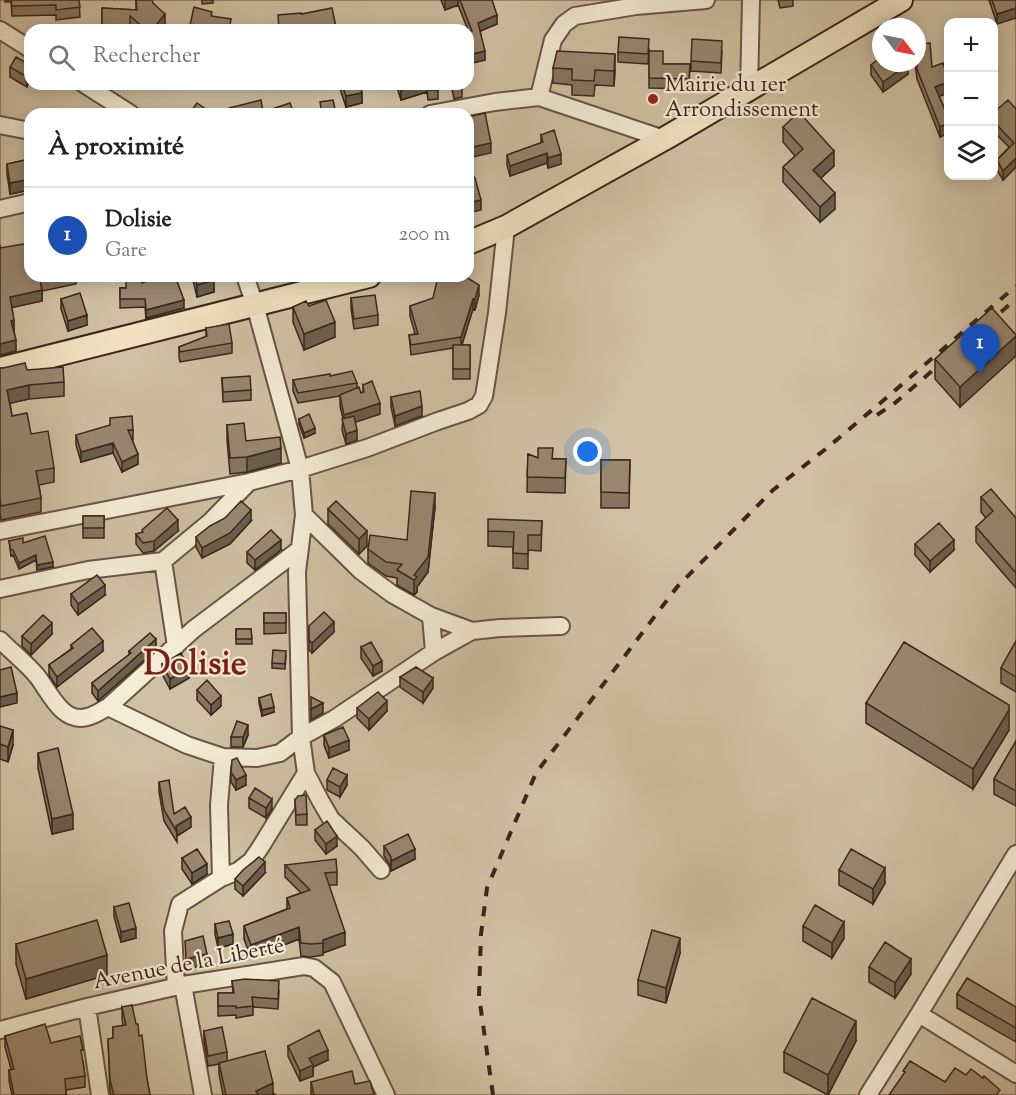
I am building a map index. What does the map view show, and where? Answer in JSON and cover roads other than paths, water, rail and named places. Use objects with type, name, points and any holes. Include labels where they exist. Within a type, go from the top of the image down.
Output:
[{"type":"main road","points":[[474,240],[506,227],[664,139],[893,2]]},
{"type":"main road","points":[[0,369],[345,282]]},
{"type":"street","points":[[539,97],[553,40],[564,24],[575,16],[636,6],[706,0]]},
{"type":"street","points":[[749,89],[751,0]]},
{"type":"street","points":[[0,30],[24,45]]},
{"type":"street","points":[[93,90],[122,108]]},
{"type":"street","points":[[462,108],[539,97],[664,139]]},
{"type":"street","points":[[0,125],[24,130]]},
{"type":"street","points":[[0,137],[24,132]]},
{"type":"street","points":[[0,209],[24,203]]},
{"type":"street","points":[[0,531],[249,482],[300,469],[367,448],[479,405],[484,396],[497,313],[506,227]]},
{"type":"street","points":[[247,282],[300,469],[304,515],[297,572],[301,737],[306,773],[331,819],[362,848],[381,870]]},
{"type":"street","points":[[0,589],[88,570],[163,561],[210,522],[249,482]]},
{"type":"street","points":[[304,515],[361,571],[392,594],[431,616],[472,632]]},
{"type":"street","points":[[0,640],[37,676],[50,696],[67,714],[87,718],[108,707],[194,629],[300,549]]},
{"type":"street","points":[[163,561],[176,646]]},
{"type":"street","points":[[431,616],[434,652]]},
{"type":"street","points":[[108,707],[187,745],[223,757],[257,758],[280,753],[301,737],[334,719],[434,652],[472,632],[500,628],[561,626]]},
{"type":"street","points":[[221,878],[219,805],[223,757]]},
{"type":"street","points":[[203,1095],[180,986],[173,931],[180,904],[221,878],[238,871],[251,861],[306,773]]},
{"type":"street","points":[[868,1095],[1016,854]]},
{"type":"street","name":"Avenue de la Liberté","points":[[0,1030],[180,986],[304,966],[314,968],[332,982],[386,1095]]},
{"type":"street","points":[[87,1007],[100,1095]]},
{"type":"street","points":[[919,1014],[1016,1074]]},
{"type":"railway","points":[[493,1095],[479,996],[481,934],[487,888],[536,773],[677,587],[773,490],[827,448],[1016,286]]},
{"type":"railway","points":[[986,325],[1016,299]]},
{"type":"railway","points":[[877,415],[895,403],[947,358]]},
{"type":"place","name":"Mairie du 1er Arrondissement","points":[[653,99]]},
{"type":"place","name":"Dolisie","points":[[980,374]]},
{"type":"district","name":"Dolisie","points":[[195,665]]}]
